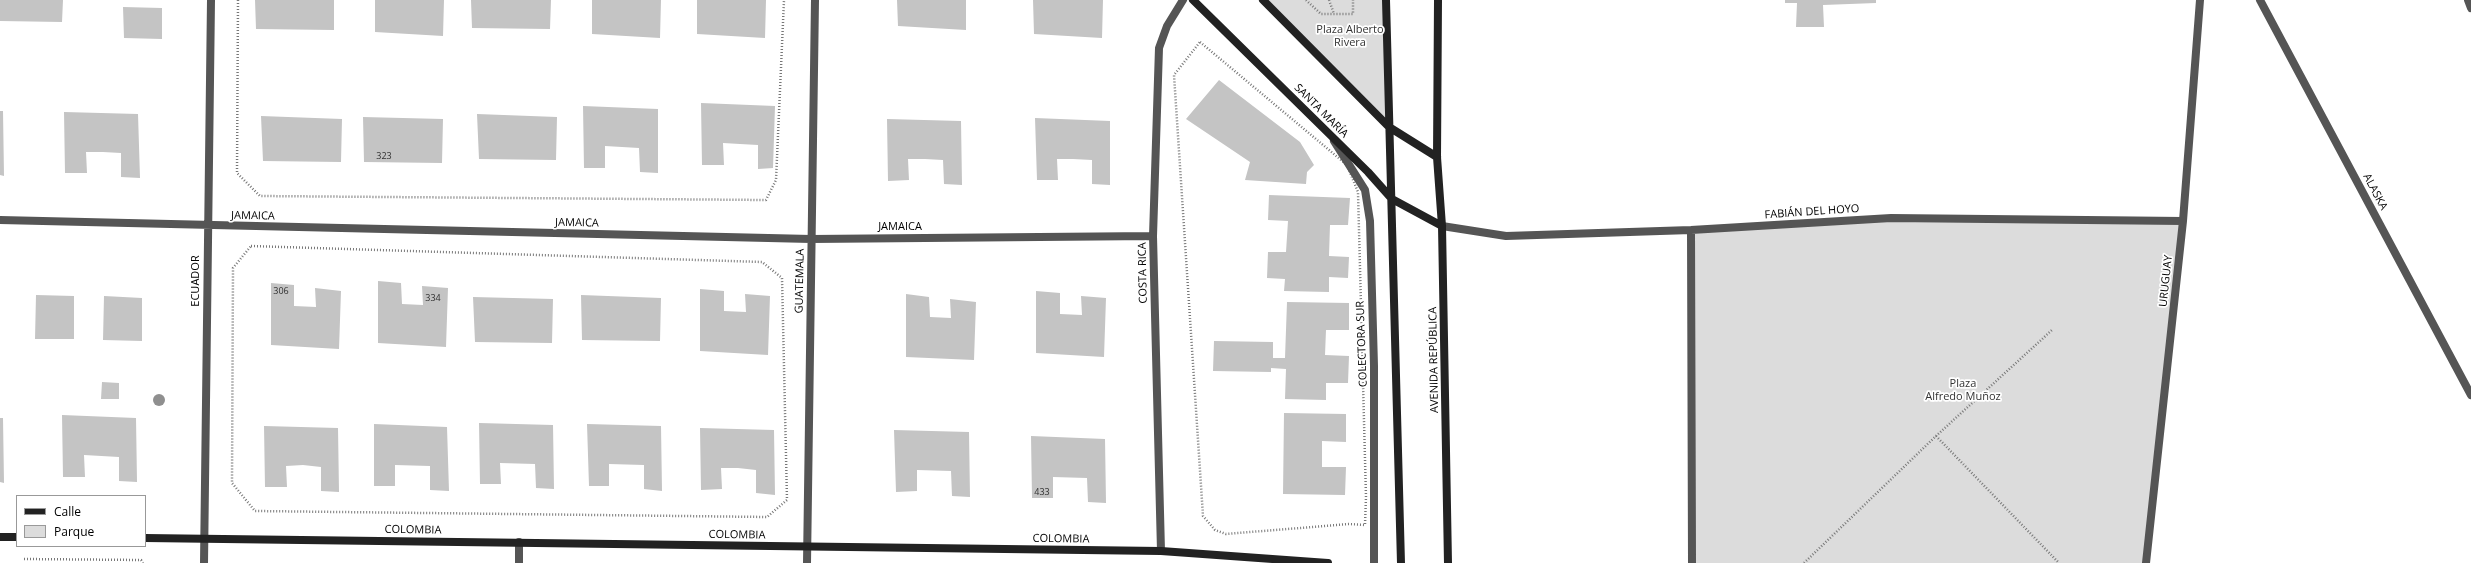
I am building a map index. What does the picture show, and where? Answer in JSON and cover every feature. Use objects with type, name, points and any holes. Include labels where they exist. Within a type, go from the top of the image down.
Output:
[{"type":"street","name":"ECUADOR","points":[[204,563],[211,0]]},
{"type":"street","name":"GUATEMALA","points":[[807,563],[815,0]]},
{"type":"street","name":"COSTA RICA","points":[[1161,551],[1153,236],[1159,48],[1167,26],[1183,0]]},
{"type":"street","name":"SANTA MARÍA","points":[[1193,0],[1330,135],[1392,199],[1442,226]]},
{"type":"street","points":[[1263,0],[1389,127],[1437,158]]},
{"type":"street","points":[[1386,0],[1401,563]]},
{"type":"street","name":"AVENIDA REPÚBLICA","points":[[1438,0],[1437,158],[1442,226],[1448,563]]},
{"type":"street","name":"URUGUAY","points":[[2146,563],[2183,221],[2200,0]]},
{"type":"street","name":"ALASKA","points":[[2260,0],[2471,395]]},
{"type":"street","points":[[2468,0],[2471,8]]},
{"type":"street","name":"COLECTORA SUR","points":[[1330,135],[1365,190],[1370,221],[1374,366],[1374,563]]},
{"type":"street","name":"FABIÁN DEL HOYO","points":[[1442,226],[1506,236],[1691,230],[1891,218],[2183,221]]},
{"type":"street","name":"JAMAICA","points":[[0,220],[207,226],[811,238],[1153,236]]},
{"type":"street","points":[[1691,230],[1692,563]]},
{"type":"street","points":[[0,537],[16,537]]},
{"type":"street","name":"COLOMBIA","points":[[146,538],[519,542],[807,548],[1161,551],[1328,563]]},
{"type":"street","points":[[519,542],[519,563]]},
{"type":"path","points":[[238,0],[237,173],[260,196],[766,200],[776,180],[784,0]]},
{"type":"path","points":[[1306,0],[1321,14],[1353,14],[1352,0]]},
{"type":"path","points":[[1329,0],[1334,14]]},
{"type":"path","points":[[1200,42],[1347,165],[1358,192],[1360,225],[1366,497],[1365,525],[1348,524],[1226,534],[1215,530],[1203,516],[1174,75],[1200,42]]},
{"type":"path","points":[[233,268],[232,483],[255,511],[767,517],[787,500],[782,278]]},
{"type":"path","points":[[1804,563],[1936,436],[2052,330]]},
{"type":"path","points":[[1936,436],[2058,563]]},
{"type":"path","points":[[16,559],[141,560],[143,563]]},
{"type":"green space","name":"Plaza Alberto Rivera","points":[[1263,0],[1386,0],[1389,127]]},
{"type":"green space","name":"Plaza Alfredo Muñoz","points":[[1891,218],[2183,221],[2146,563],[1692,563],[1691,230]]},
{"type":"building","points":[[0,0],[63,0],[62,22],[0,21]]},
{"type":"building","points":[[255,0],[334,0],[334,30],[256,29]]},
{"type":"building","points":[[375,0],[444,0],[443,36],[375,32]]},
{"type":"building","points":[[471,0],[551,0],[550,29],[472,28]]},
{"type":"building","points":[[592,0],[661,0],[660,38],[592,34]]},
{"type":"building","points":[[697,0],[766,0],[765,38],[697,34]]},
{"type":"building","points":[[897,0],[966,0],[966,30],[898,26]]},
{"type":"building","points":[[1033,0],[1103,0],[1102,38],[1034,34]]},
{"type":"building","points":[[1785,0],[1876,0],[1876,3],[1823,5],[1824,27],[1796,27],[1797,3],[1785,3]]},
{"type":"building","points":[[123,7],[162,8],[162,39],[124,38]]},
{"type":"building","points":[[1219,80],[1300,142],[1314,165],[1307,172],[1306,184],[1245,180],[1250,162],[1186,119]]},
{"type":"building","points":[[701,103],[775,106],[773,168],[758,169],[758,145],[723,143],[724,165],[702,165]]},
{"type":"building","points":[[583,106],[658,109],[658,173],[640,172],[639,148],[605,146],[605,168],[584,168]]},
{"type":"building","points":[[0,111],[3,111],[4,176],[0,175]]},
{"type":"building","points":[[64,112],[138,114],[140,178],[121,177],[121,153],[86,152],[87,173],[65,173]]},
{"type":"building","points":[[477,114],[557,117],[556,160],[479,159]]},
{"type":"building","points":[[261,116],[342,119],[341,162],[263,161]]},
{"type":"building","points":[[363,117],[443,119],[442,163],[364,162]]},
{"type":"building","points":[[1035,118],[1110,121],[1110,185],[1092,184],[1092,160],[1057,159],[1058,180],[1037,180]]},
{"type":"building","points":[[887,119],[961,121],[962,185],[944,184],[943,160],[925,159],[908,159],[909,180],[888,181]]},
{"type":"building","points":[[1269,195],[1350,198],[1348,225],[1330,225],[1329,256],[1349,257],[1348,278],[1329,277],[1329,292],[1284,291],[1285,279],[1267,278],[1268,252],[1286,252],[1288,221],[1268,220]]},
{"type":"building","points":[[378,281],[401,283],[402,304],[423,305],[422,286],[448,288],[446,347],[378,343]]},
{"type":"building","points":[[271,283],[294,285],[294,306],[316,307],[315,288],[341,291],[339,349],[271,345]]},
{"type":"building","points":[[700,289],[724,291],[724,311],[746,312],[745,294],[770,296],[768,355],[700,351]]},
{"type":"building","points":[[1036,291],[1060,293],[1060,314],[1082,315],[1081,296],[1106,298],[1104,357],[1036,353]]},
{"type":"building","points":[[906,294],[929,297],[930,317],[951,318],[950,299],[976,302],[974,360],[906,357]]},
{"type":"building","points":[[36,295],[74,296],[74,339],[35,339]]},
{"type":"building","points":[[581,295],[661,298],[660,341],[582,340]]},
{"type":"building","points":[[104,296],[142,298],[142,341],[103,340]]},
{"type":"building","points":[[473,297],[553,299],[552,343],[475,342]]},
{"type":"building","points":[[1287,302],[1349,303],[1349,330],[1326,330],[1325,355],[1349,356],[1348,383],[1326,383],[1326,400],[1285,399],[1286,369],[1271,368],[1271,372],[1213,371],[1214,341],[1273,342],[1273,358],[1285,358]]},
{"type":"building","points":[[102,382],[119,383],[119,399],[101,399]]},
{"type":"building","points":[[1284,413],[1346,414],[1346,442],[1322,441],[1322,467],[1346,467],[1345,495],[1283,494]]},
{"type":"building","points":[[62,415],[136,418],[137,482],[119,481],[119,457],[84,455],[85,477],[63,477]]},
{"type":"building","points":[[0,418],[3,418],[4,483],[0,482]]},
{"type":"building","points":[[479,423],[553,425],[554,489],[536,488],[535,464],[500,463],[501,484],[480,484]]},
{"type":"building","points":[[374,424],[447,427],[449,491],[430,490],[430,466],[395,465],[395,486],[374,486]]},
{"type":"building","points":[[587,424],[661,426],[662,491],[644,489],[644,465],[609,464],[609,486],[589,486]]},
{"type":"building","points":[[264,426],[338,428],[339,492],[321,491],[321,467],[303,465],[286,466],[287,487],[265,487]]},
{"type":"building","points":[[700,428],[774,430],[775,495],[756,493],[756,470],[738,468],[721,468],[722,489],[701,490]]},
{"type":"building","points":[[894,430],[969,432],[970,497],[952,496],[951,471],[917,470],[917,491],[896,492]]},
{"type":"building","points":[[1031,436],[1105,439],[1106,503],[1088,502],[1087,478],[1053,477],[1053,498],[1032,498]]}]
